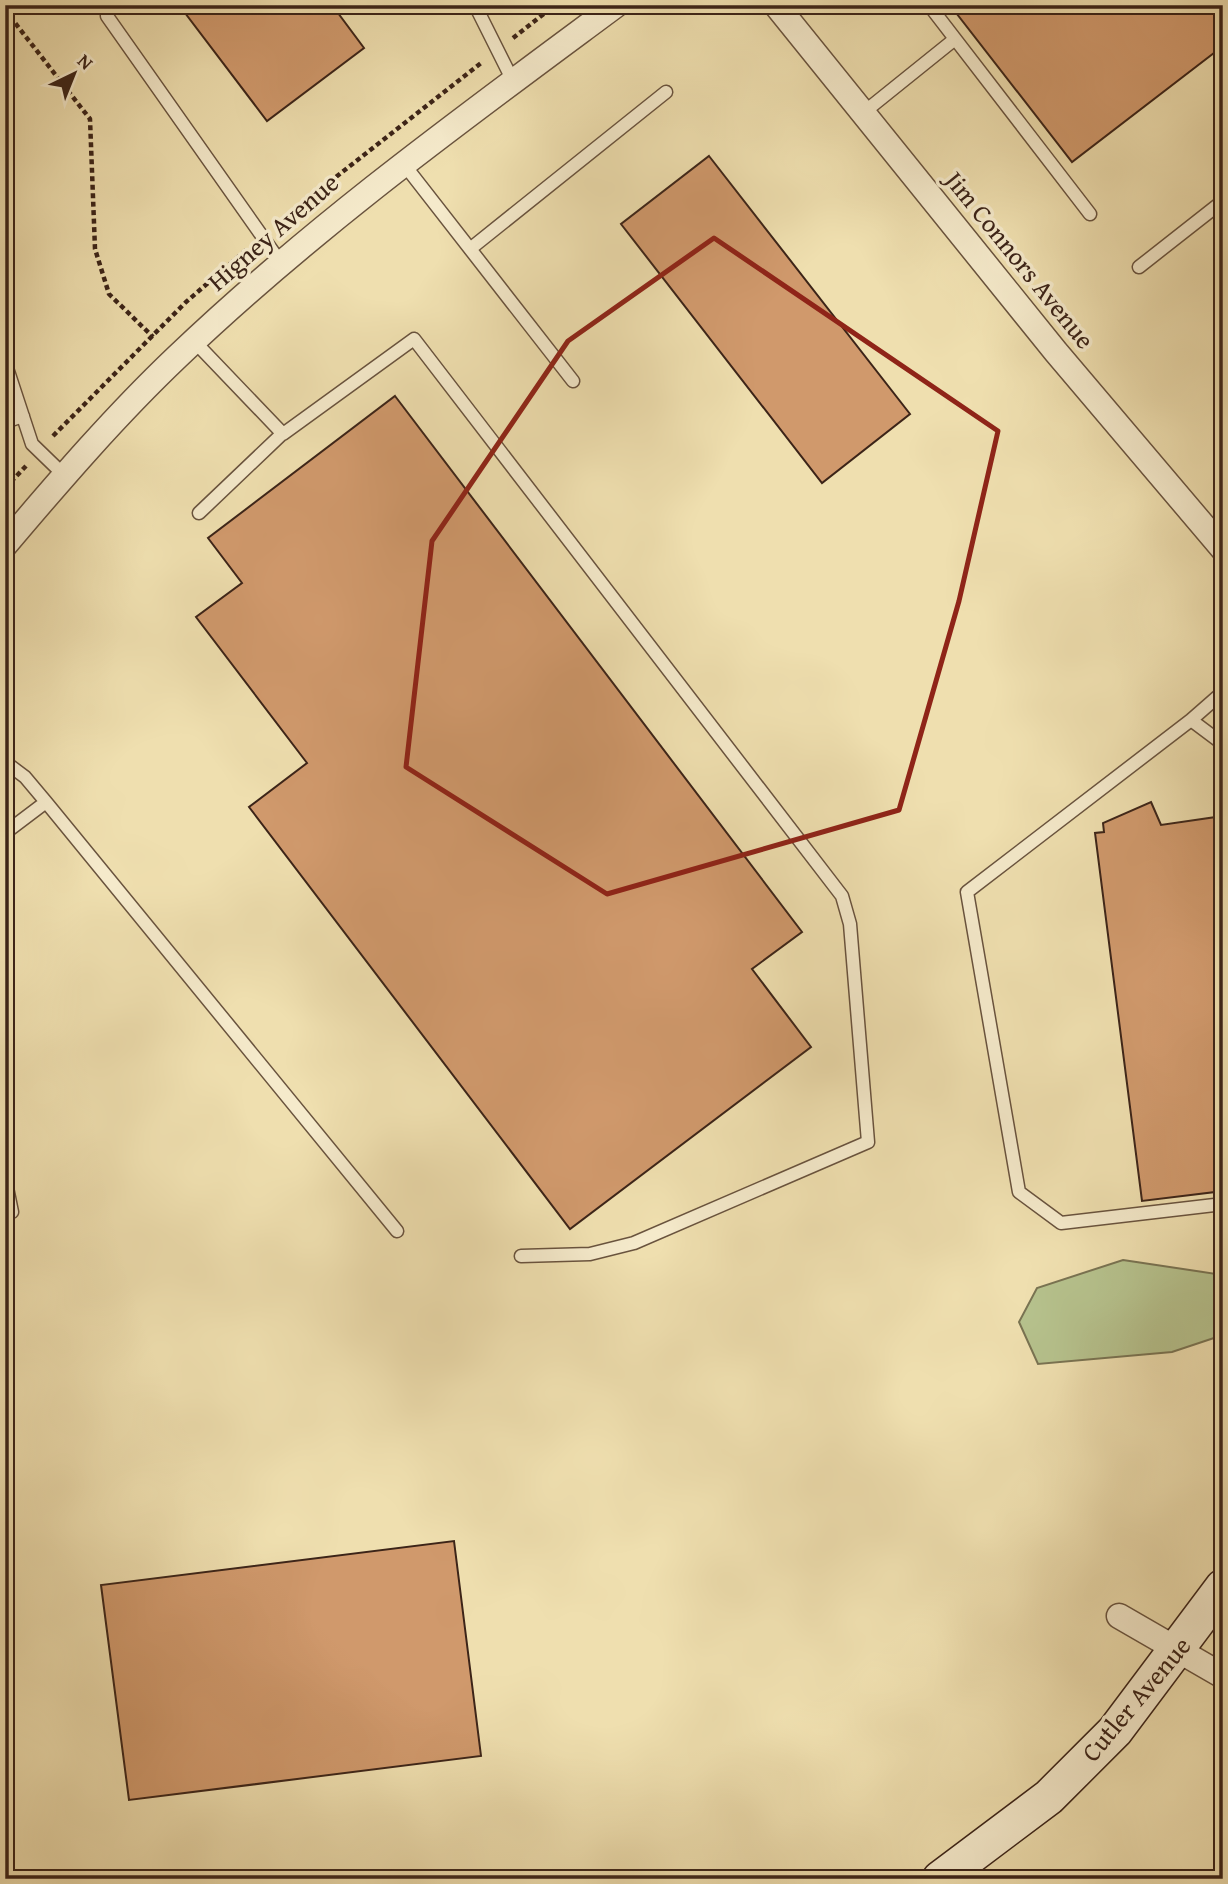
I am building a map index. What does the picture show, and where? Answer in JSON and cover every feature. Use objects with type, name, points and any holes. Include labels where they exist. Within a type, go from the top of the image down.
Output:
[{"type":"street","name":"Higney Avenue","points":[[5,545],[64,475],[162,372],[281,262],[403,163],[616,5]]},
{"type":"street","name":"Jim Connors Avenue","points":[[776,5],[1056,352],[1223,549]]},
{"type":"street","name":"Cutler Avenue","points":[[940,1879],[1049,1797],[1115,1731],[1223,1587]]},
{"type":"street","points":[[1119,1616],[1223,1676]]},
{"type":"lane","points":[[475,5],[513,81]]},
{"type":"lane","points":[[929,5],[1090,214]]},
{"type":"lane","points":[[107,16],[281,262]]},
{"type":"lane","points":[[863,113],[955,39]]},
{"type":"lane","points":[[470,249],[666,93]]},
{"type":"lane","points":[[403,163],[573,381]]},
{"type":"lane","points":[[1139,267],[1223,201]]},
{"type":"lane","points":[[199,513],[283,433],[414,339],[842,896],[848,915],[868,1142],[634,1243],[590,1254],[521,1256]]},
{"type":"lane","points":[[194,341],[283,433]]},
{"type":"lane","points":[[5,362],[32,444],[64,475]]},
{"type":"lane","points":[[5,422],[23,416]]},
{"type":"lane","points":[[1223,692],[1191,720],[967,892],[1019,1192],[1061,1223],[1223,1204]]},
{"type":"lane","points":[[1191,720],[1223,744]]},
{"type":"lane","points":[[5,762],[25,777],[46,802],[397,1231]]},
{"type":"lane","points":[[5,833],[46,802]]},
{"type":"lane","points":[[5,1178],[12,1212],[5,1213]]},
{"type":"path","points":[[5,10],[90,119],[94,249],[109,293],[152,335],[162,372]]},
{"type":"highlighted area","points":[[714,238],[998,431],[959,601],[899,810],[607,894],[406,767],[432,541],[568,341]]},
{"type":"green space","points":[[1123,1260],[1223,1275],[1223,1335],[1172,1352],[1038,1364],[1019,1322],[1037,1288]]},
{"type":"building","points":[[179,5],[332,5],[364,48],[267,121]]},
{"type":"building","points":[[950,5],[1223,5],[1223,46],[1072,162]]},
{"type":"building","points":[[709,156],[910,414],[822,483],[621,224]]},
{"type":"building","points":[[395,396],[802,932],[752,969],[811,1047],[570,1229],[249,807],[307,763],[196,617],[242,583],[208,538]]},
{"type":"building","points":[[1151,802],[1161,825],[1223,816],[1223,1191],[1142,1201],[1095,833],[1104,832],[1103,823]]},
{"type":"building","points":[[454,1541],[481,1756],[129,1800],[101,1585]]}]
